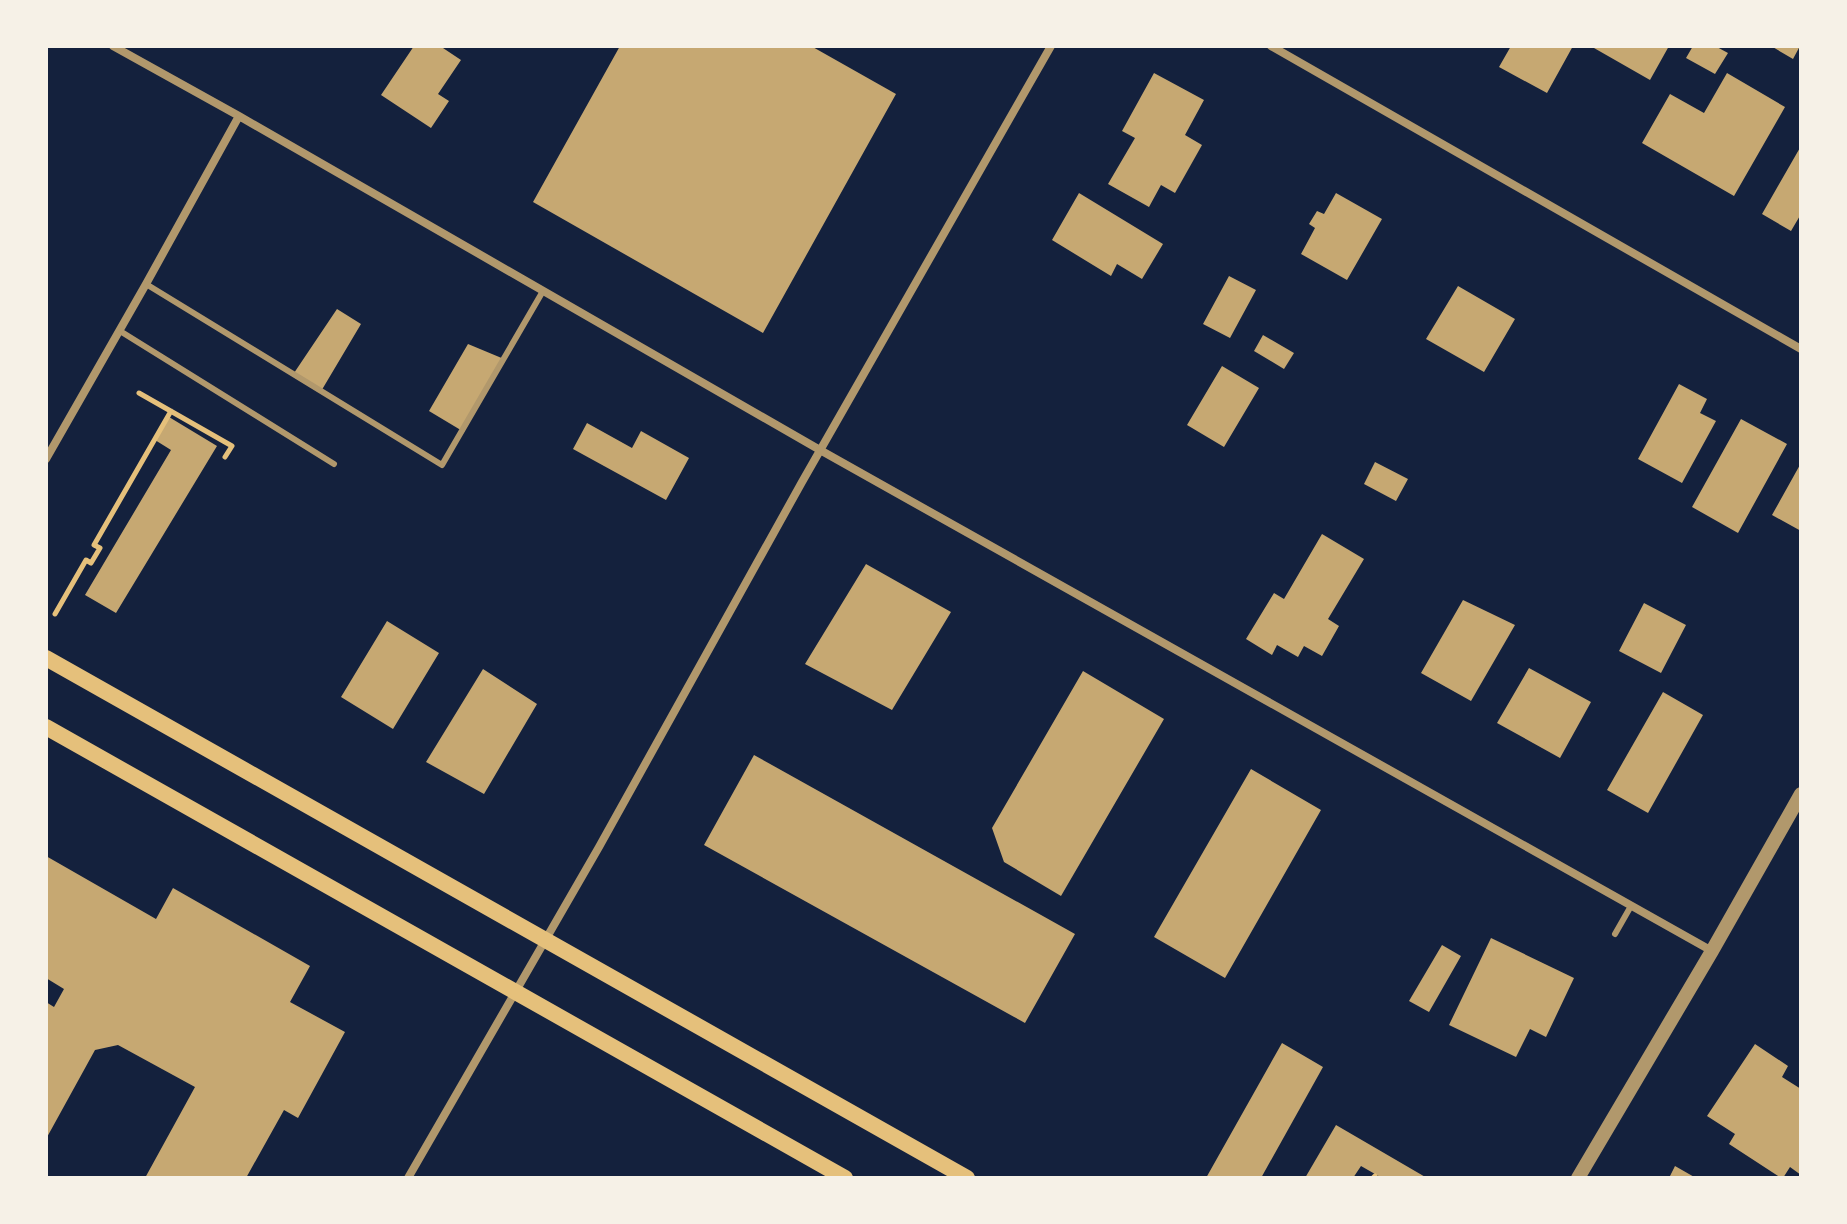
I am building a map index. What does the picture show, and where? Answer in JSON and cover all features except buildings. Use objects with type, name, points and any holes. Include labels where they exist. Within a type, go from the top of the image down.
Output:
[{"type":"main road","points":[[46,658],[967,1178]]},
{"type":"main road","points":[[46,727],[845,1178]]},
{"type":"street","points":[[113,46],[820,450],[1712,951]]},
{"type":"street","points":[[408,1178],[1051,46]]},
{"type":"street","points":[[1271,46],[1801,349]]},
{"type":"street","points":[[46,459],[239,116]]},
{"type":"street","points":[[1578,1178],[1801,794]]},
{"type":"lane","points":[[146,284],[442,465],[543,291]]},
{"type":"lane","points":[[120,331],[334,464]]},
{"type":"lane","points":[[1615,934],[1631,906]]},
{"type":"path","points":[[139,393],[232,446],[225,457]]},
{"type":"path","points":[[55,614],[86,560],[91,563],[100,548],[94,545],[171,411]]}]
